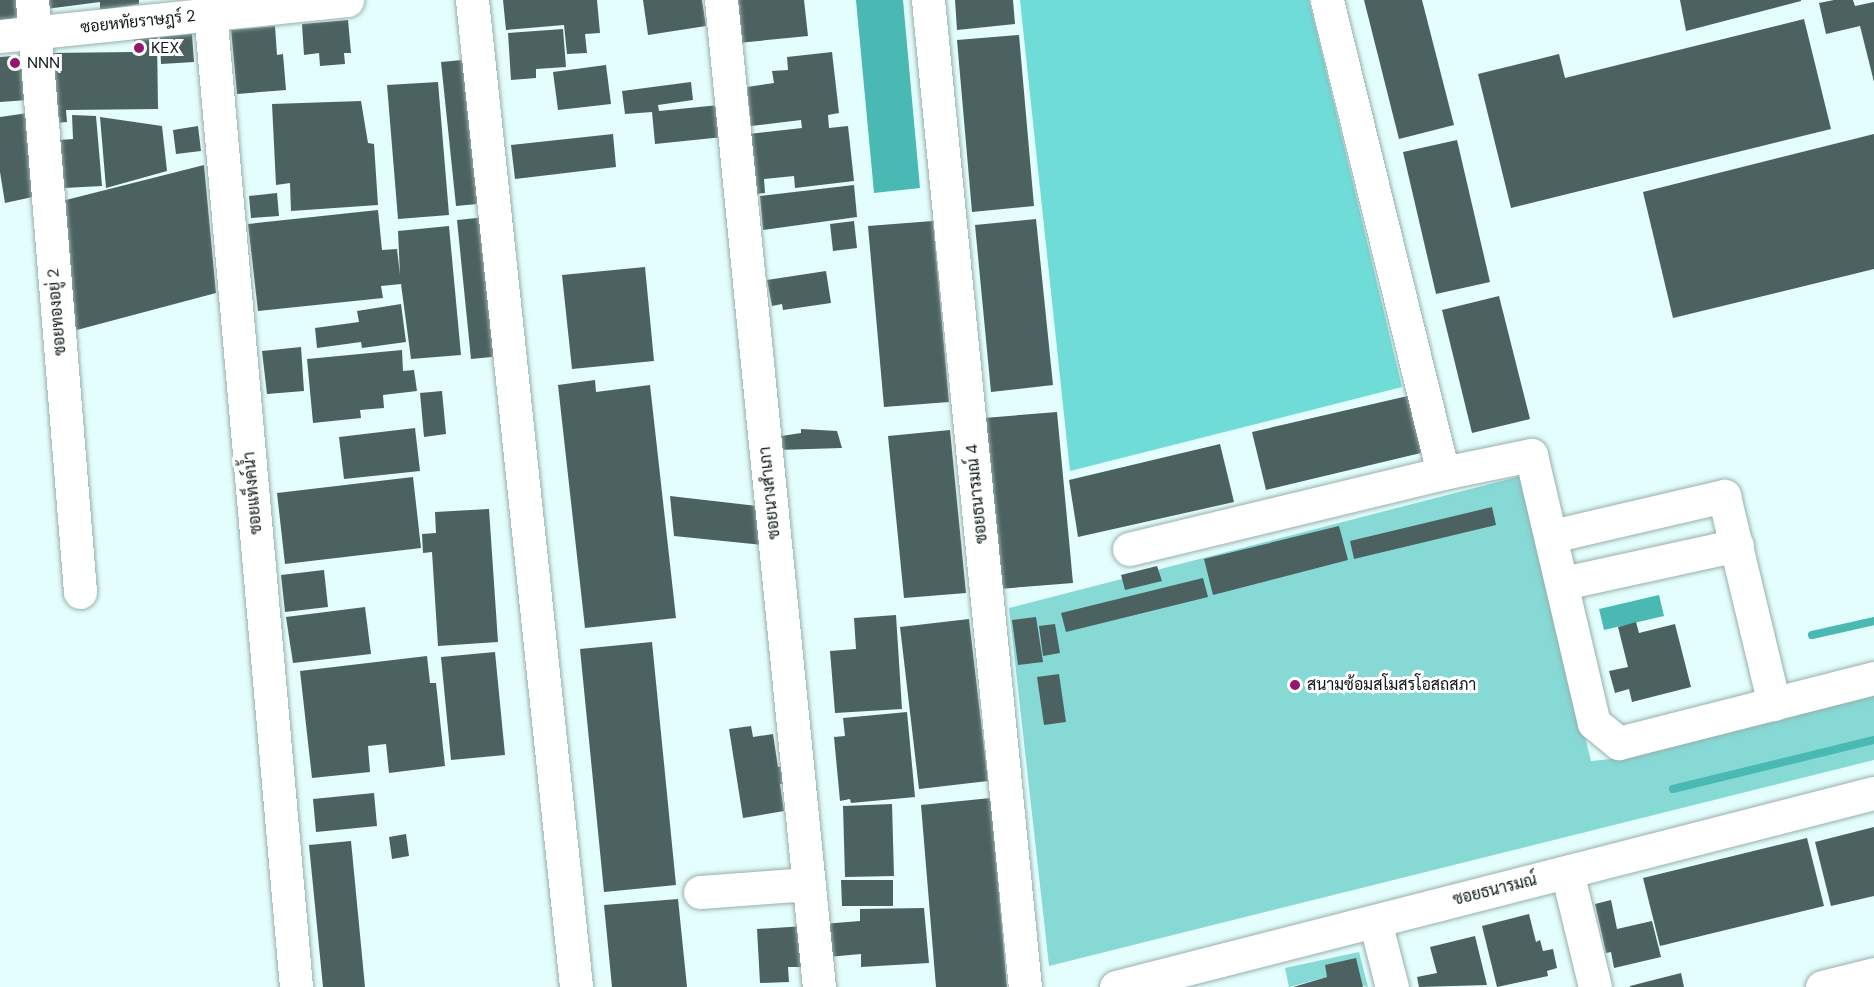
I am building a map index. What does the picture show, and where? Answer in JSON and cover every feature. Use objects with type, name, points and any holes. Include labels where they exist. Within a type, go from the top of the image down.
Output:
[{"type":"street","name":"ซอยทองอยู่ 2","points":[[32,0],[80,592]]},
{"type":"street","name":"ซอยหทัยราษฎร์ 2","points":[[0,36],[210,8],[347,0]]},
{"type":"street","points":[[472,0],[576,987]]},
{"type":"street","name":"ซอยนางสำเภา","points":[[721,0],[819,987]]},
{"type":"street","name":"ซอยธนารมณ์ 4","points":[[928,0],[1025,987]]},
{"type":"street","points":[[1327,0],[1443,472]]},
{"type":"street","name":"ซอยแท็งค์น้ำ","points":[[210,8],[296,987]]},
{"type":"street","points":[[1129,549],[1443,472],[1531,455],[1552,536],[1594,723],[1619,743],[1874,678]]},
{"type":"street","points":[[1552,536],[1724,496],[1774,704]]},
{"type":"street","points":[[1563,583],[1737,545]]},
{"type":"street","name":"ซอยธนารมณ์","points":[[1116,987],[1192,978],[1375,921],[1874,794]]},
{"type":"street","points":[[1567,872],[1595,987]]},
{"type":"street","points":[[700,892],[809,884]]},
{"type":"street","points":[[1375,921],[1392,987]]},
{"type":"street","points":[[1822,987],[1874,974]]},
{"type":"shaded area","points":[[856,0],[903,0],[920,188],[874,193]]},
{"type":"shaded area","points":[[1020,0],[1309,0],[1402,387],[1070,471]]},
{"type":"shaded area","name":"สนามซ้อมสโมสรโอสถสภา","points":[[1521,476],[1591,761],[1621,758],[1874,678],[1874,760],[1049,966],[1009,608]]},
{"type":"shaded area","points":[[1659,595],[1664,616],[1604,630],[1599,609]]},
{"type":"shaded area","points":[[1359,952],[1368,987],[1327,977],[1289,987],[1285,968]]},
{"type":"building","points":[[0,0],[16,0],[19,17],[0,21]]},
{"type":"building","points":[[44,0],[139,0],[139,4],[100,10],[100,2],[46,9]]},
{"type":"building","points":[[503,0],[597,0],[600,33],[585,34],[587,53],[567,54],[564,25],[506,30]]},
{"type":"building","points":[[643,0],[702,0],[706,26],[648,35]]},
{"type":"building","points":[[734,0],[804,0],[808,36],[738,43]]},
{"type":"building","points":[[955,0],[1013,0],[1015,24],[957,30]]},
{"type":"building","points":[[1364,0],[1422,0],[1454,125],[1399,139]]},
{"type":"building","points":[[1680,0],[1801,0],[1801,1],[1686,31]]},
{"type":"building","points":[[1853,0],[1855,6],[1874,2],[1874,82],[1860,26],[1826,34],[1819,3]]},
{"type":"building","points":[[1804,19],[1831,129],[1511,208],[1478,74],[1559,54],[1565,78]]},
{"type":"building","points":[[348,20],[351,53],[344,53],[345,64],[320,66],[319,53],[304,55],[302,24]]},
{"type":"building","points":[[275,26],[277,55],[283,54],[286,90],[237,94],[231,30]]},
{"type":"building","points":[[563,29],[566,67],[536,69],[536,78],[511,80],[508,33]]},
{"type":"building","points":[[192,34],[194,62],[161,64],[160,37]]},
{"type":"building","points":[[1019,35],[1034,206],[972,212],[957,40]]},
{"type":"building","points":[[134,37],[157,37],[158,109],[66,110],[67,122],[54,123],[48,53],[134,52]]},
{"type":"building","points":[[832,52],[839,113],[828,115],[829,128],[848,126],[854,181],[795,188],[794,176],[764,179],[765,193],[756,194],[749,134],[802,128],[801,120],[751,126],[747,87],[774,83],[772,71],[788,70],[787,57]]},
{"type":"building","points":[[25,55],[28,100],[0,102],[0,57]]},
{"type":"building","points":[[473,59],[488,203],[456,206],[441,62]]},
{"type":"building","points":[[606,65],[611,104],[558,110],[553,72]]},
{"type":"building","points":[[438,82],[449,215],[398,219],[387,85]]},
{"type":"building","points":[[691,82],[693,100],[658,105],[659,111],[719,105],[723,137],[655,144],[652,112],[625,114],[622,91]]},
{"type":"building","points":[[361,101],[368,143],[374,144],[378,205],[291,211],[290,183],[276,185],[272,104]]},
{"type":"building","points":[[28,113],[37,196],[5,203],[0,172],[0,117]]},
{"type":"building","points":[[72,115],[96,116],[102,186],[64,188],[60,140],[73,139]]},
{"type":"building","points":[[100,117],[162,126],[167,171],[106,188]]},
{"type":"building","points":[[198,126],[201,151],[176,154],[173,130]]},
{"type":"building","points":[[613,134],[616,167],[515,179],[511,145]]},
{"type":"building","points":[[1874,134],[1874,269],[1673,318],[1643,192]]},
{"type":"building","points":[[1457,140],[1490,282],[1436,294],[1403,152]]},
{"type":"building","points":[[204,165],[216,293],[73,331],[62,201]]},
{"type":"building","points":[[854,185],[857,217],[763,230],[760,196]]},
{"type":"building","points":[[277,193],[279,216],[251,218],[249,196]]},
{"type":"building","points":[[378,210],[382,250],[397,249],[400,275],[398,231],[449,226],[461,355],[411,359],[401,284],[381,286],[383,298],[258,311],[248,224]]},
{"type":"building","points":[[487,217],[502,356],[471,359],[457,220]]},
{"type":"building","points":[[1036,219],[1053,385],[991,392],[975,225]]},
{"type":"building","points":[[854,221],[857,248],[833,251],[830,224]]},
{"type":"building","points":[[933,221],[949,402],[884,407],[868,226]]},
{"type":"building","points":[[645,267],[654,361],[572,369],[562,275]]},
{"type":"building","points":[[826,271],[831,303],[783,310],[782,304],[772,306],[767,280]]},
{"type":"building","points":[[1499,296],[1530,419],[1472,433],[1442,310]]},
{"type":"building","points":[[401,304],[406,342],[362,348],[361,342],[317,348],[315,328],[359,322],[357,311]]},
{"type":"building","points":[[301,347],[304,391],[267,394],[262,351]]},
{"type":"building","points":[[402,350],[403,371],[414,370],[417,391],[383,395],[384,408],[360,410],[361,418],[313,423],[307,359]]},
{"type":"building","points":[[595,380],[596,392],[650,385],[676,618],[585,628],[558,385]]},
{"type":"building","points":[[442,391],[446,434],[424,437],[420,393]]},
{"type":"building","points":[[1412,395],[1425,452],[1266,490],[1252,432]]},
{"type":"building","points":[[1057,412],[1073,583],[999,589],[984,418]]},
{"type":"building","points":[[415,428],[420,471],[344,479],[339,437]]},
{"type":"building","points":[[801,429],[837,431],[842,448],[776,450],[775,437],[801,433]]},
{"type":"building","points":[[950,430],[966,593],[904,598],[888,436]]},
{"type":"building","points":[[1220,444],[1234,502],[1078,537],[1069,480]]},
{"type":"building","points":[[413,477],[421,548],[285,564],[277,493]]},
{"type":"building","points":[[670,496],[757,506],[763,545],[674,536]]},
{"type":"building","points":[[1492,507],[1496,525],[1354,559],[1350,541]]},
{"type":"building","points":[[489,509],[498,642],[438,646],[432,552],[423,553],[422,534],[436,533],[435,512]]},
{"type":"building","points":[[1339,526],[1348,560],[1213,595],[1204,559]]},
{"type":"building","points":[[1157,566],[1162,581],[1125,590],[1121,575]]},
{"type":"building","points":[[324,570],[328,607],[285,612],[281,575]]},
{"type":"building","points":[[1203,578],[1208,597],[1066,632],[1061,613]]},
{"type":"building","points":[[365,607],[371,654],[293,663],[286,617]]},
{"type":"building","points":[[896,615],[902,709],[835,713],[830,651],[856,649],[854,618]]},
{"type":"building","points":[[1036,617],[1043,662],[1018,665],[1012,620]]},
{"type":"building","points":[[969,619],[988,781],[919,789],[900,627]]},
{"type":"building","points":[[1636,622],[1639,633],[1675,624],[1691,687],[1632,702],[1629,689],[1615,693],[1609,671],[1628,667],[1618,627]]},
{"type":"building","points":[[1055,624],[1060,653],[1043,656],[1039,626]]},
{"type":"building","points":[[652,642],[676,885],[604,892],[580,649]]},
{"type":"building","points":[[495,652],[505,755],[451,760],[441,657]]},
{"type":"building","points":[[427,656],[430,683],[436,683],[445,766],[389,773],[386,744],[368,746],[370,772],[312,778],[300,671]]},
{"type":"building","points":[[1059,674],[1066,722],[1044,725],[1037,677]]},
{"type":"building","points":[[907,712],[915,797],[851,803],[850,799],[840,801],[834,737],[845,736],[843,718]]},
{"type":"building","points":[[751,726],[753,737],[773,734],[778,767],[793,765],[795,782],[780,784],[784,811],[743,818],[729,729]]},
{"type":"building","points":[[374,793],[377,826],[316,832],[313,799]]},
{"type":"building","points":[[991,798],[1007,987],[936,987],[921,805]]},
{"type":"building","points":[[892,804],[894,876],[845,877],[843,806]]},
{"type":"building","points":[[1874,827],[1874,896],[1831,906],[1815,842]]},
{"type":"building","points":[[406,834],[409,856],[392,859],[389,837]]},
{"type":"building","points":[[1807,838],[1824,906],[1660,946],[1643,878]]},
{"type":"building","points":[[351,841],[365,987],[323,987],[309,845]]},
{"type":"building","points":[[841,880],[893,880],[893,906],[842,906]]},
{"type":"building","points":[[678,899],[687,987],[612,987],[604,905]]},
{"type":"building","points":[[1611,900],[1617,929],[1652,921],[1661,957],[1614,968],[1611,952],[1606,953],[1595,904]]},
{"type":"building","points":[[924,908],[929,963],[861,967],[861,954],[828,957],[823,924],[860,921],[860,909]]},
{"type":"building","points":[[1529,914],[1536,942],[1540,940],[1543,951],[1553,949],[1557,968],[1547,971],[1548,976],[1497,987],[1482,926]]},
{"type":"building","points":[[805,926],[807,967],[788,967],[789,982],[760,983],[757,929]]},
{"type":"building","points":[[1475,936],[1487,985],[1419,987],[1417,977],[1437,973],[1430,947]]},
{"type":"building","points":[[1356,958],[1363,987],[1293,987],[1327,977],[1325,965]]},
{"type":"building","points":[[1681,973],[1684,987],[1630,987],[1630,986]]},
{"type":"waterway","points":[[1812,635],[1874,621]]},
{"type":"waterway","points":[[1673,789],[1874,740]]},
{"type":"place","name":"KEX","points":[[139,48]]},
{"type":"place","name":"NNN","points":[[15,63]]},
{"type":"place","name":"สนามซ้อมสโมสรโอสถสภา","points":[[1295,685]]}]
